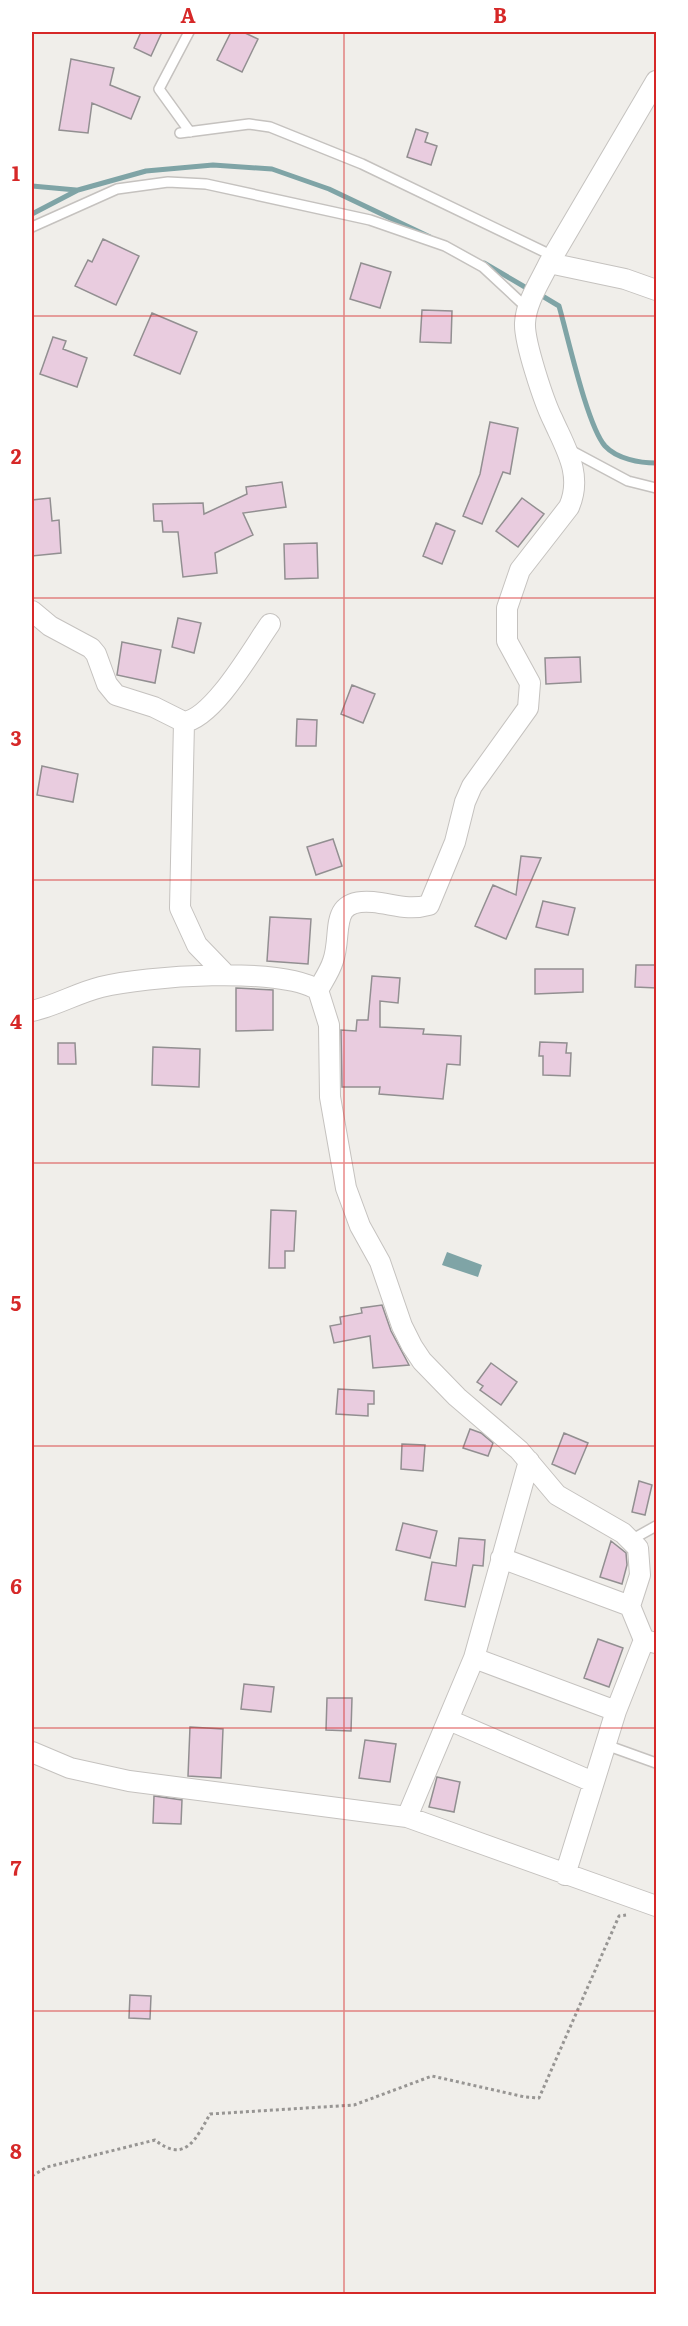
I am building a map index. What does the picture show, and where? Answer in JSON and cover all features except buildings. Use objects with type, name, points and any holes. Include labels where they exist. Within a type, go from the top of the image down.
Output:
[{"type":"street","points":[[630,1606],[637,1590],[640,1565],[638,1548],[632,1540],[557,1495],[529,1461],[422,1361],[402,1326],[380,1262],[360,1226],[346,1188],[330,1096],[329,1025],[318,990],[334,960],[337,927],[346,906],[353,903],[373,902],[404,908],[429,905],[455,843],[465,802],[472,786],[528,708],[530,683],[507,641],[507,608],[520,570],[562,518],[574,496],[573,467],[568,449],[552,419],[534,365],[525,323],[529,305],[549,264],[657,81]]},
{"type":"street","points":[[549,264],[625,279],[657,290]]},
{"type":"street","points":[[32,611],[50,626],[91,648],[96,654],[107,684],[116,695],[154,707],[184,723],[200,717],[213,704],[270,624]]},
{"type":"street","points":[[184,723],[180,908],[197,945],[226,975]]},
{"type":"street","points":[[32,1011],[97,988],[130,980],[226,975],[297,982],[318,990]]},
{"type":"street","points":[[407,1817],[474,1658],[529,1461]]},
{"type":"street","points":[[501,1558],[630,1606],[650,1642],[616,1710],[565,1875]]},
{"type":"street","points":[[474,1658],[616,1710]]},
{"type":"street","points":[[449,1720],[593,1782]]},
{"type":"street","points":[[32,1752],[70,1768],[102,1776],[407,1817],[656,1906]]},
{"type":"lane","points":[[189,32],[159,89],[185,133],[249,124],[270,127],[362,164],[549,264]]},
{"type":"lane","points":[[32,227],[117,189],[168,182],[206,184],[370,220],[445,246],[483,267],[529,305]]},
{"type":"lane","points":[[568,449],[628,481],[657,488]]},
{"type":"lane","points":[[632,1540],[657,1526]]},
{"type":"lane","points":[[606,1745],[657,1762]]},
{"type":"path","points":[[32,2176],[47,2167],[155,2140],[168,2150],[179,2150],[194,2141],[210,2114],[354,2104],[432,2076],[525,2097],[539,2098],[619,1916],[628,1914]]},
{"type":"water","points":[[447,1252],[482,1265],[478,1277],[442,1265]]},
{"type":"waterway","points":[[32,214],[78,190],[146,171],[213,165],[272,169],[329,189],[430,237]]},
{"type":"waterway","points":[[32,186],[76,190]]},
{"type":"waterway","points":[[484,263],[530,290]]},
{"type":"waterway","points":[[539,294],[559,306],[591,420],[605,446],[629,459],[656,463]]}]
